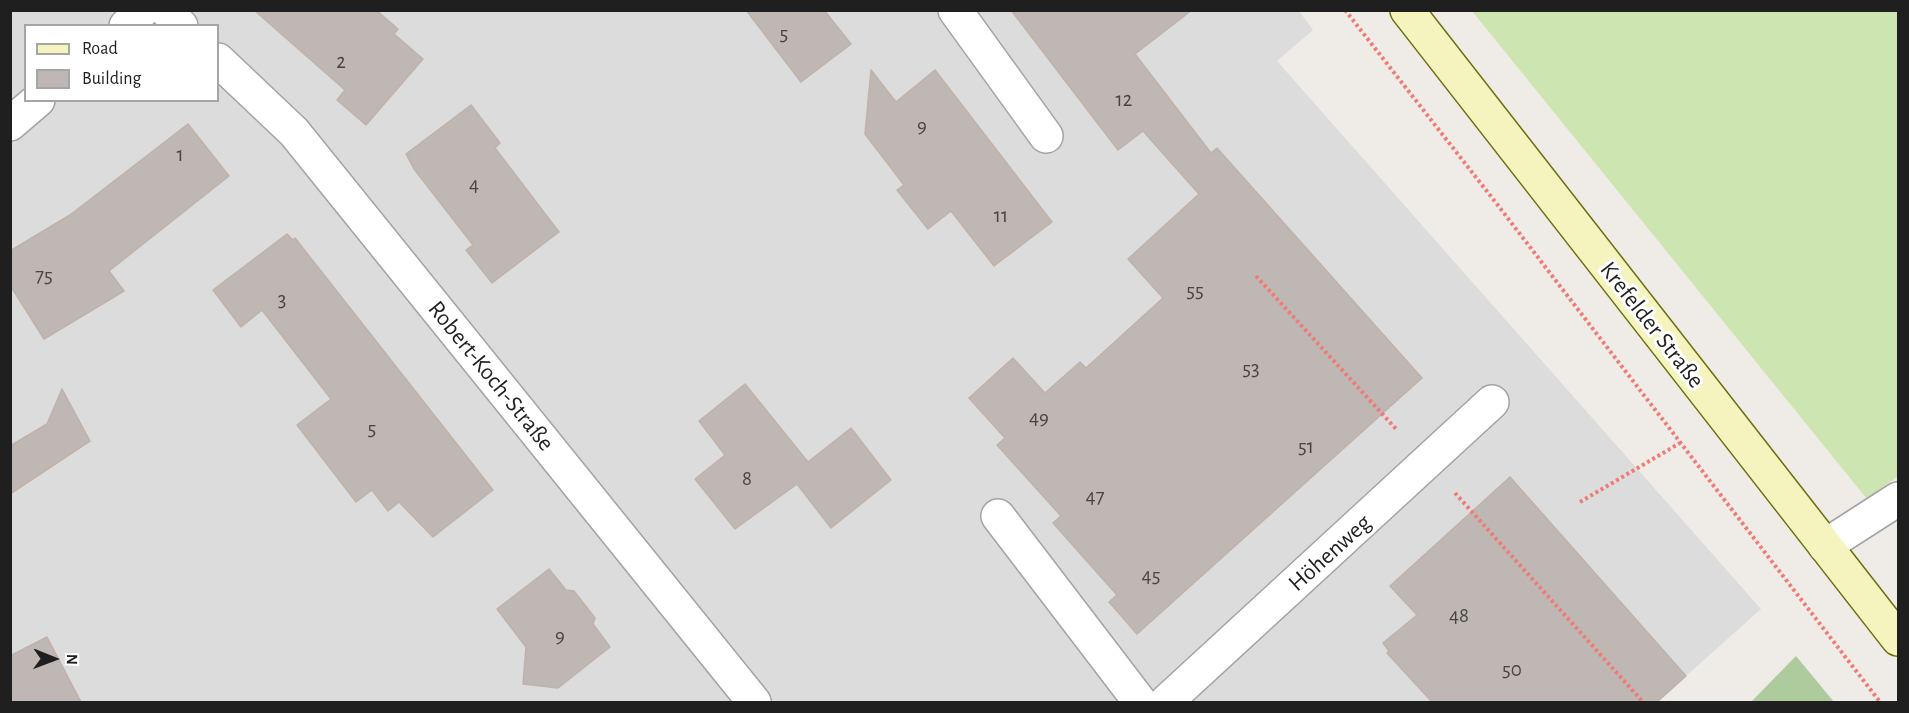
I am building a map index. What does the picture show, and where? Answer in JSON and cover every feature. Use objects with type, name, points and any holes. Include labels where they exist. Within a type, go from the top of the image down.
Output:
[{"type":"main road","name":"Krefelder Straße","points":[[1407,10],[1899,639]]},
{"type":"street","points":[[128,24],[143,10]]},
{"type":"street","points":[[166,10],[180,24]]},
{"type":"street","points":[[955,10],[1046,136]]},
{"type":"street","name":"Robert-Koch-Straße","points":[[219,61],[294,132],[754,702]]},
{"type":"street","points":[[10,124],[36,102]]},
{"type":"street","name":"Höhenweg","points":[[1166,702],[1492,402]]},
{"type":"street","points":[[1825,546],[1899,499]]},
{"type":"street","points":[[998,516],[1140,702]]},
{"type":"path","points":[[1345,10],[1880,702]]},
{"type":"path","points":[[1580,502],[1680,443]]},
{"type":"shaded area","points":[[10,11],[1299,11],[1313,30],[1277,61],[1761,609],[1657,702],[11,702]]},
{"type":"green space","points":[[1472,11],[1898,11],[1898,476],[1867,499]]},
{"type":"green space","points":[[1796,656],[1834,702],[1751,702]]},
{"type":"building","points":[[254,10],[376,10],[398,29],[394,34],[423,59],[366,125],[337,100],[345,90]]},
{"type":"building","points":[[746,10],[824,10],[851,44],[801,82]]},
{"type":"building","points":[[1011,10],[1192,10],[1135,54],[1211,153],[1217,148],[1422,378],[1137,634],[1109,602],[1117,595],[1053,523],[1061,516],[997,445],[1005,438],[969,398],[1013,358],[1045,393],[1080,362],[1086,368],[1163,298],[1128,259],[1199,194],[1143,131],[1118,150]]},
{"type":"building","points":[[871,70],[896,102],[935,70],[1052,222],[994,266],[951,211],[928,229],[897,190],[904,185],[865,134]]},
{"type":"building","points":[[471,105],[500,143],[495,148],[559,232],[492,283],[466,250],[473,245],[414,169],[406,154]]},
{"type":"building","points":[[188,124],[229,176],[109,271],[124,291],[44,339],[10,285],[10,251],[70,215]]},
{"type":"building","points":[[287,234],[293,240],[295,238],[493,490],[433,537],[399,502],[388,511],[372,490],[356,502],[297,425],[331,399],[262,310],[241,327],[213,290]]},
{"type":"building","points":[[745,384],[808,462],[851,428],[891,480],[831,528],[797,484],[735,529],[695,479],[725,455],[699,421]]},
{"type":"building","points":[[62,389],[90,441],[10,494],[10,446],[47,424]]},
{"type":"building","points":[[1510,477],[1686,676],[1657,702],[1432,702],[1387,653],[1389,651],[1383,643],[1417,615],[1390,586]]},
{"type":"building","points":[[549,569],[566,590],[574,591],[595,618],[593,624],[610,647],[558,688],[523,684],[526,647],[497,609]]},
{"type":"building","points":[[47,637],[81,702],[10,702],[10,656]]}]
